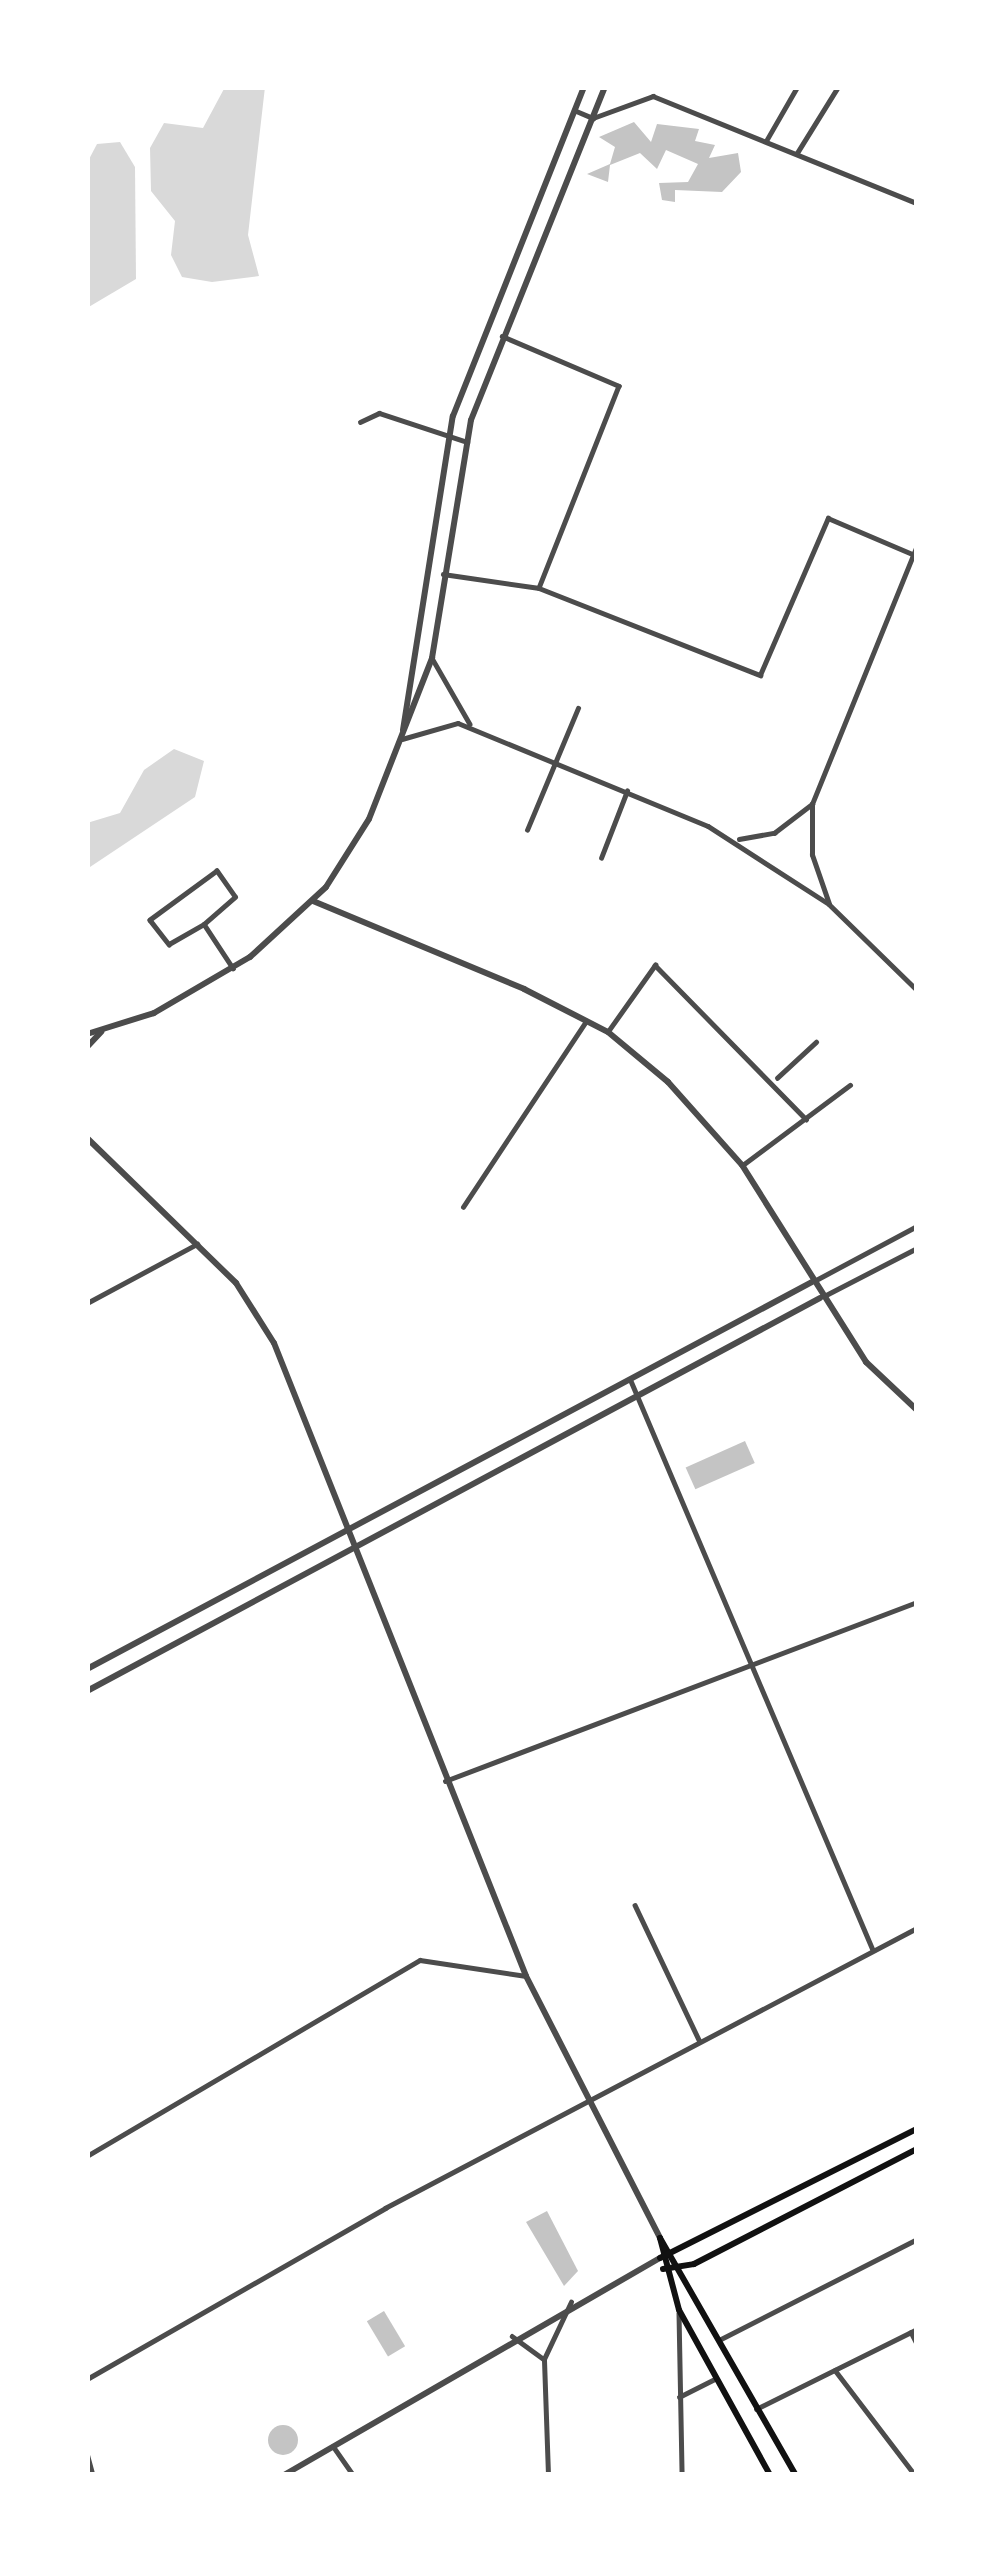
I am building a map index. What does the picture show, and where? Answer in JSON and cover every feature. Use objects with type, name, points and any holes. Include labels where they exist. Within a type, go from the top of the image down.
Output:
[{"type":"main road","points":[[660,2258],[917,2129]]},
{"type":"main road","points":[[663,2269],[682,2266],[917,2149]]},
{"type":"main road","points":[[660,2238],[674,2252],[796,2475]]},
{"type":"main road","points":[[660,2238],[660,2258],[679,2310],[770,2475]]},
{"type":"street","points":[[402,739],[448,437],[584,87]]},
{"type":"street","points":[[87,1034],[233,968],[313,902],[369,819],[432,658],[467,442],[502,336],[605,87]]},
{"type":"street","points":[[646,87],[653,96],[917,203]]},
{"type":"street","points":[[766,141],[797,87]]},
{"type":"street","points":[[797,154],[838,87]]},
{"type":"street","points":[[574,110],[592,118],[653,96]]},
{"type":"street","points":[[502,336],[620,386],[538,588]]},
{"type":"street","points":[[360,422],[380,413],[467,442]]},
{"type":"street","points":[[443,574],[538,588],[752,675],[765,671],[828,518],[915,555]]},
{"type":"street","points":[[830,904],[812,855],[812,803],[917,545]]},
{"type":"street","points":[[432,658],[446,699],[474,728]]},
{"type":"street","points":[[527,830],[578,708]]},
{"type":"street","points":[[402,739],[439,722],[474,728],[734,839],[830,904],[917,990]]},
{"type":"street","points":[[602,858],[627,791]]},
{"type":"street","points":[[734,839],[774,833],[812,803]]},
{"type":"street","points":[[217,872],[236,897],[204,924],[169,944],[151,920],[217,872]]},
{"type":"street","points":[[313,902],[608,1033],[742,1165],[820,1298],[917,1410]]},
{"type":"street","points":[[204,924],[233,968]]},
{"type":"street","points":[[608,1033],[649,964],[777,1078],[806,1119]]},
{"type":"street","points":[[463,1207],[586,1021]]},
{"type":"street","points":[[87,1047],[103,1029]]},
{"type":"street","points":[[777,1078],[816,1042]]},
{"type":"street","points":[[742,1165],[850,1085]]},
{"type":"street","points":[[87,1138],[197,1244],[274,1342],[526,1976],[660,2238]]},
{"type":"street","points":[[87,1669],[917,1226]]},
{"type":"street","points":[[87,1303],[197,1244]]},
{"type":"street","points":[[87,1690],[917,1248]]},
{"type":"street","points":[[705,1341],[712,1354]]},
{"type":"street","points":[[631,1380],[749,1668],[873,1950]]},
{"type":"street","points":[[488,1456],[496,1471]]},
{"type":"street","points":[[442,1481],[451,1496]]},
{"type":"street","points":[[445,1781],[917,1602]]},
{"type":"street","points":[[635,1904],[699,2040]]},
{"type":"street","points":[[87,2379],[586,2098],[917,1928]]},
{"type":"street","points":[[87,2156],[420,1960],[526,1976]]},
{"type":"street","points":[[719,2340],[917,2239]]},
{"type":"street","points":[[284,2475],[512,2336],[660,2258]]},
{"type":"street","points":[[643,2266],[663,2269]]},
{"type":"street","points":[[548,2475],[544,2359],[571,2302]]},
{"type":"street","points":[[679,2310],[682,2475]]},
{"type":"street","points":[[756,2409],[914,2330],[917,2344]]},
{"type":"street","points":[[512,2336],[544,2359]]},
{"type":"street","points":[[835,2370],[915,2475]]},
{"type":"street","points":[[679,2397],[715,2379]]},
{"type":"street","points":[[333,2446],[353,2475]]},
{"type":"street","points":[[87,2453],[93,2475]]},
{"type":"shaded area","points":[[225,87],[265,87],[248,235],[259,276],[212,282],[182,277],[171,255],[175,221],[151,191],[150,148],[164,123],[203,128]]},
{"type":"shaded area","points":[[120,142],[135,167],[136,279],[87,308],[87,163],[97,144]]},
{"type":"shaded area","points":[[174,749],[204,761],[195,797],[87,869],[87,823],[120,813],[144,770]]},
{"type":"building","points":[[634,122],[651,142],[657,124],[699,129],[695,141],[715,145],[709,158],[738,153],[741,172],[722,192],[675,190],[675,202],[662,200],[659,183],[688,182],[698,164],[666,150],[657,169],[640,153],[610,165],[608,182],[587,174],[610,164],[615,147],[599,137]]},
{"type":"building","points":[[745,1441],[755,1463],[695,1489],[686,1467]]},
{"type":"building","points":[[547,2211],[578,2271],[564,2286],[526,2222]]},
{"type":"building","points":[[384,2311],[405,2346],[388,2356],[367,2321]]},
{"type":"building","points":[[283,2425],[294,2429],[298,2440],[294,2451],[283,2455],[272,2451],[268,2440],[272,2429]]}]
